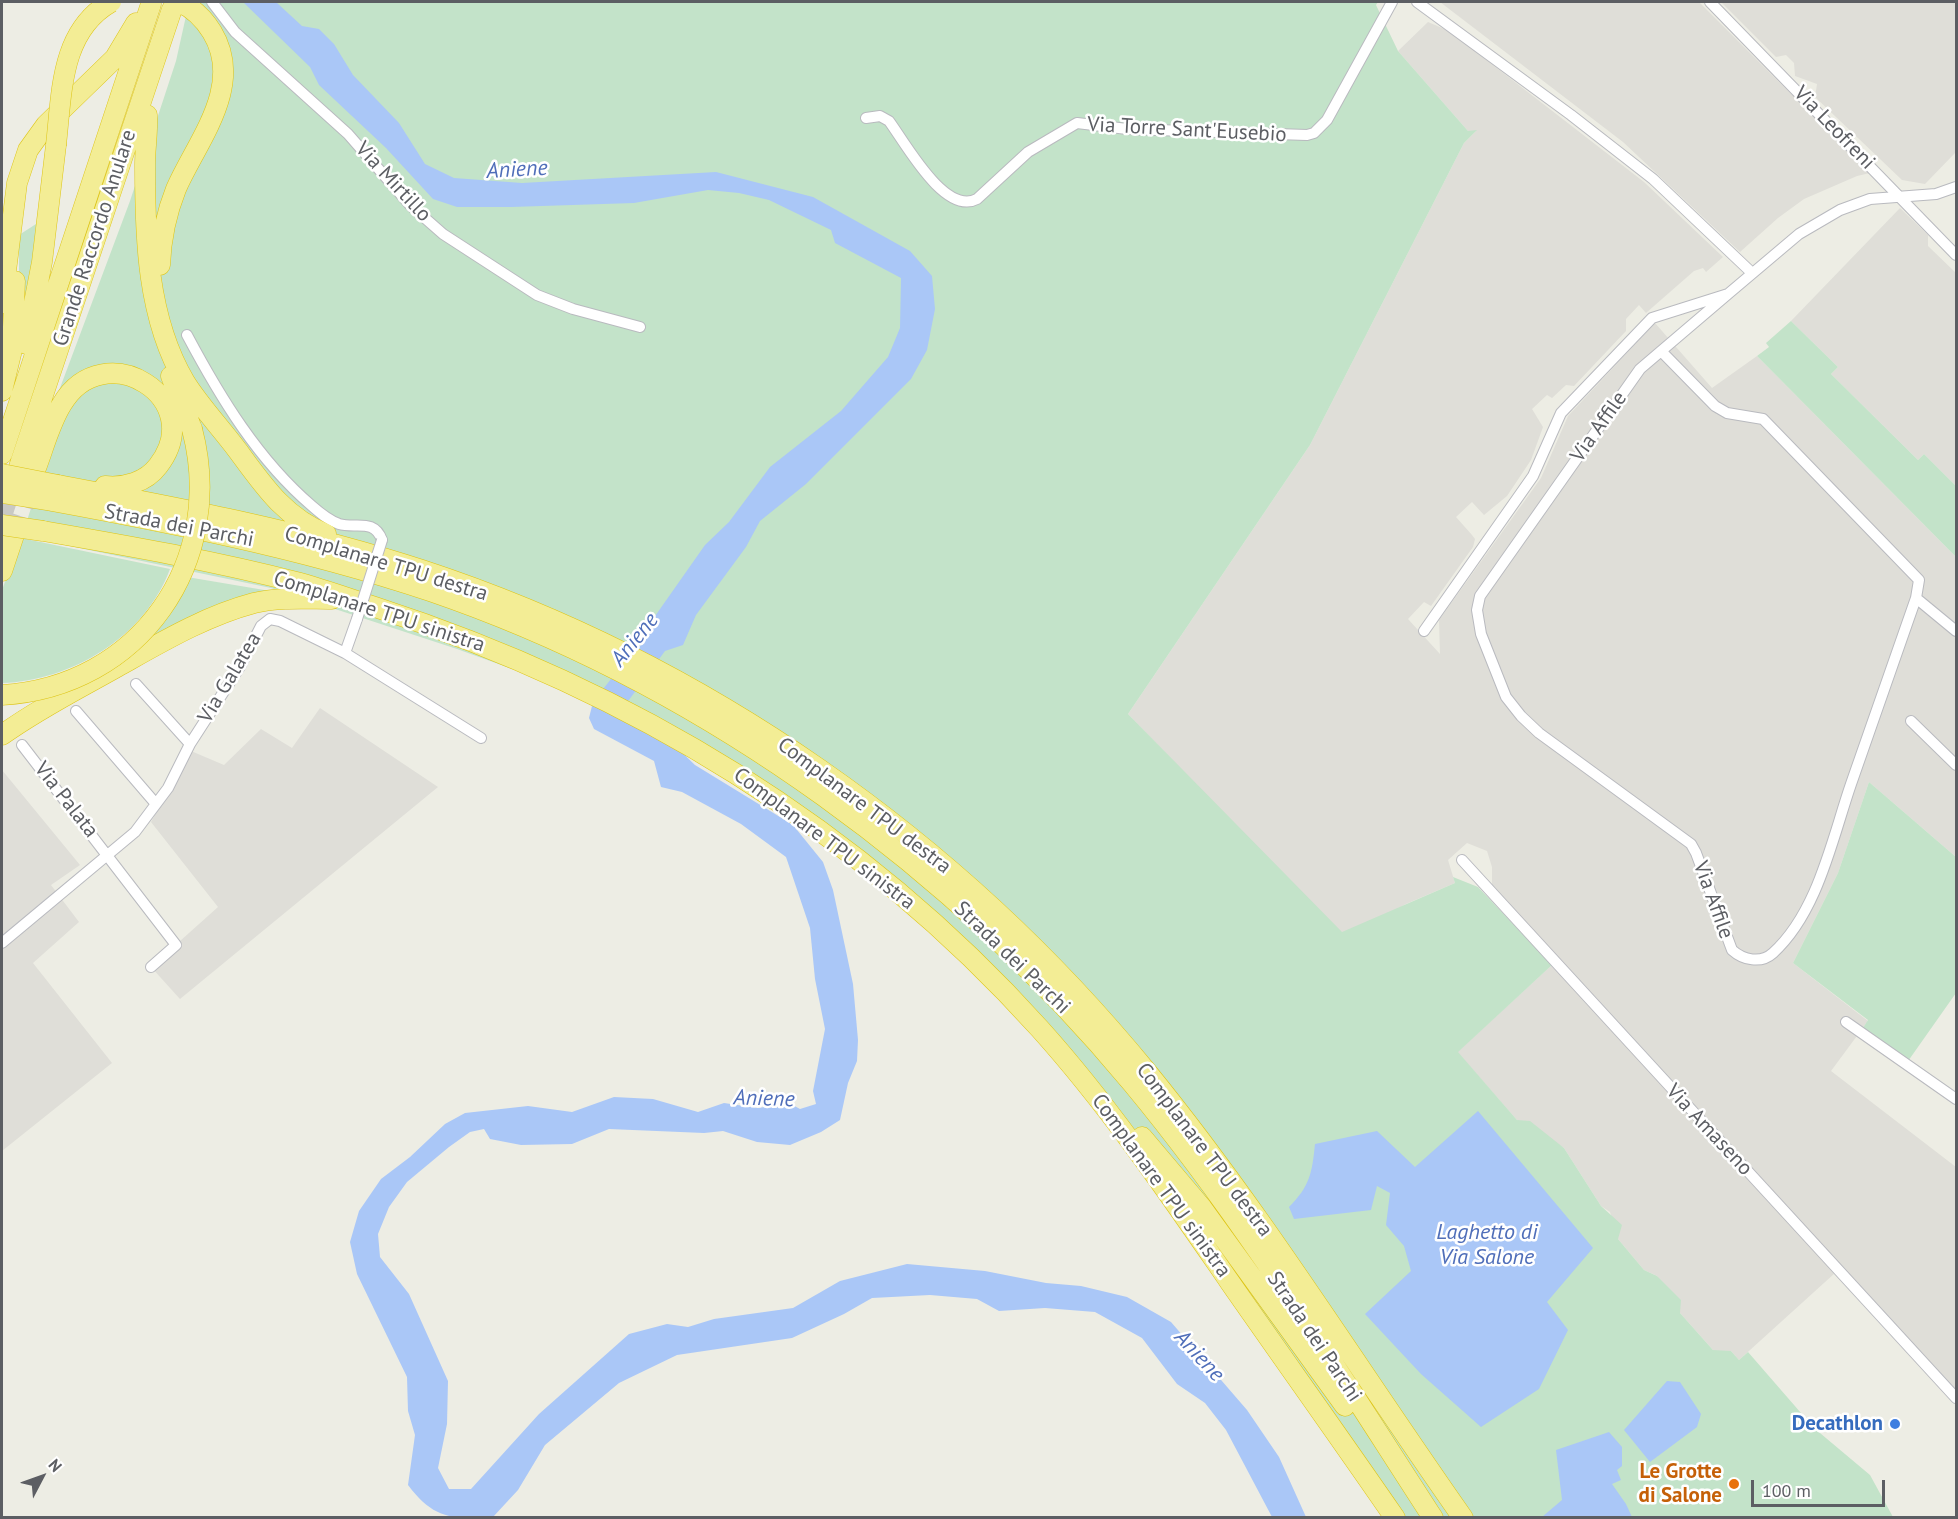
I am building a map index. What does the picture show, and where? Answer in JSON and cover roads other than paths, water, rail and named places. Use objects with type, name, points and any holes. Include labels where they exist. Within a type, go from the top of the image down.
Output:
[{"type":"highway","points":[[24,387],[23,357],[42,262],[64,75],[75,38],[88,18],[111,2]]},
{"type":"highway","points":[[176,5],[205,21],[219,45],[224,71],[216,110],[171,203],[162,236],[159,269],[165,313],[172,339],[191,381],[213,418]]},
{"type":"highway","name":"Grande Raccordo Anulare","points":[[19,470],[148,78],[176,5]]},
{"type":"highway","name":"Grande Raccordo Anulare","points":[[2,454],[151,6],[138,20],[109,64],[46,125],[35,139],[24,162],[18,183],[13,228]]},
{"type":"highway","points":[[148,78],[145,195],[152,287],[166,341],[186,384],[266,489],[299,520],[323,533],[393,556],[420,569]]},
{"type":"highway","points":[[2,694],[47,687],[87,672],[135,639],[163,608],[183,573],[198,525],[201,482],[192,429],[152,329],[139,274],[137,184],[139,150],[147,115]]},
{"type":"highway","points":[[2,303],[13,228]]},
{"type":"highway","points":[[2,391],[14,334],[17,241],[13,228]]},
{"type":"highway","points":[[19,470],[62,404],[77,386],[100,375],[114,373],[146,382],[164,400],[172,422],[170,444],[155,470],[136,483],[109,486],[84,483],[54,503]]},
{"type":"highway","name":"Complanare TPU destra","points":[[19,470],[54,503],[252,523],[420,569],[528,609],[598,640],[717,702],[860,798],[1000,917],[1073,989],[1126,1047],[1250,1208],[1463,1518]]},
{"type":"highway","name":"Strada dei Parchi","points":[[2,493],[54,503],[247,551],[440,609],[521,640],[582,670],[675,702],[799,778],[846,830],[982,940],[1065,1023],[1105,1069],[1163,1140],[1234,1237],[1419,1518]]},
{"type":"highway","name":"Strada dei Parchi","points":[[2,506],[54,503]]},
{"type":"highway","name":"Complanare TPU sinistra","points":[[8,530],[54,503],[170,553],[303,584],[356,610],[432,625],[582,670],[662,728],[846,830],[1041,1030],[1128,1137],[1395,1518]]},
{"type":"highway","points":[[2,572],[8,530]]},
{"type":"highway","points":[[2,735],[48,705],[174,635],[233,610],[255,603],[282,599],[356,610]]},
{"type":"highway","name":"Strada dei Parchi","points":[[846,830],[935,883],[1043,984],[1134,1085],[1233,1215],[1433,1518]]},
{"type":"highway","points":[[1041,1030],[1074,1060],[1202,1208],[1360,1427]]},
{"type":"highway","points":[[1417,1453],[1455,1518]]},
{"type":"street","name":"Via Mirtillo","points":[[212,2],[235,32],[348,134],[410,206],[443,234],[537,295],[573,309],[640,327]]},
{"type":"street","name":"Via Torre Sant'Eusebio","points":[[866,118],[880,116],[889,122],[938,187],[947,196],[962,203],[977,199],[1021,157],[1077,123],[1127,129],[1306,135],[1314,133],[1327,120],[1392,2]]},
{"type":"street","points":[[1417,2],[1571,115],[1653,179],[1751,272]]},
{"type":"street","name":"Via Leofreni","points":[[1710,2],[1956,255]]},
{"type":"street","name":"Via Affile","points":[[1661,351],[1715,406],[1727,413],[1763,419],[1919,580],[1916,598],[1812,895],[1785,939],[1771,955],[1760,959],[1741,958],[1729,945],[1692,846],[1539,734],[1521,717],[1506,697],[1478,621],[1480,596],[1640,369],[1751,272],[1799,234],[1840,210],[1870,199],[1936,194],[1956,187]]},
{"type":"street","points":[[1424,632],[1533,476],[1561,414],[1652,318],[1728,294]]},
{"type":"street","points":[[187,334],[233,413],[282,478],[323,516],[342,525],[372,527],[382,540],[356,610],[345,653],[481,738]]},
{"type":"street","points":[[1916,598],[1956,631]]},
{"type":"street","name":"Via Galatea","points":[[2,943],[135,832],[156,804],[265,622],[275,619],[289,624],[345,653]]},
{"type":"street","points":[[136,684],[190,744]]},
{"type":"street","points":[[76,711],[156,804]]},
{"type":"street","points":[[1911,721],[1956,765]]},
{"type":"street","name":"Via Palata","points":[[22,745],[176,945],[151,967]]},
{"type":"street","name":"Via Amaseno","points":[[1462,861],[1956,1398]]},
{"type":"street","points":[[1846,1022],[1956,1099]]},
{"type":"water","name":"Aniene","points":[[243,2],[276,2],[302,26],[319,29],[334,44],[353,75],[399,123],[425,164],[454,178],[522,183],[716,172],[813,197],[910,251],[932,276],[935,309],[927,350],[911,379],[806,484],[760,521],[746,547],[696,615],[683,645],[665,651],[623,708],[671,742],[695,765],[793,825],[823,862],[833,890],[853,984],[858,1040],[857,1061],[848,1083],[840,1120],[821,1132],[790,1145],[757,1142],[723,1131],[704,1133],[609,1129],[572,1144],[521,1145],[490,1139],[484,1129],[470,1132],[407,1182],[389,1207],[378,1234],[380,1257],[409,1294],[448,1381],[447,1424],[438,1468],[449,1489],[471,1489],[539,1414],[629,1334],[667,1324],[688,1327],[714,1319],[793,1308],[840,1281],[907,1264],[985,1271],[1046,1283],[1081,1286],[1127,1297],[1171,1322],[1247,1410],[1279,1457],[1306,1517],[1272,1517],[1226,1430],[1205,1403],[1177,1384],[1142,1338],[1095,1312],[1045,1308],[999,1311],[977,1299],[930,1295],[872,1298],[792,1338],[677,1355],[619,1383],[545,1445],[518,1490],[493,1517],[454,1517],[435,1511],[426,1505],[408,1485],[415,1435],[408,1411],[407,1377],[357,1274],[350,1242],[359,1211],[381,1179],[410,1157],[445,1124],[465,1113],[528,1106],[572,1112],[614,1097],[653,1099],[698,1112],[724,1103],[758,1108],[789,1103],[800,1109],[816,1104],[813,1091],[825,1029],[815,979],[810,928],[786,857],[741,824],[682,792],[661,787],[654,761],[594,729],[589,718],[593,702],[629,656],[643,643],[653,619],[705,545],[729,522],[770,467],[841,411],[888,357],[900,328],[901,278],[835,243],[831,230],[769,200],[739,193],[708,190],[634,203],[511,207],[457,207],[433,199],[386,148],[319,85],[310,67]]},
{"type":"water","name":"Laghetto di Via Salone","points":[[1478,1111],[1593,1248],[1547,1302],[1568,1330],[1539,1389],[1481,1427],[1421,1374],[1365,1314],[1411,1271],[1404,1246],[1386,1225],[1390,1193],[1377,1186],[1371,1210],[1294,1219],[1289,1207],[1302,1192],[1309,1178],[1315,1144],[1377,1131],[1415,1167]]},
{"type":"water","points":[[1667,1381],[1680,1382],[1701,1414],[1697,1427],[1650,1462],[1624,1430]]},
{"type":"water","points":[[1609,1432],[1622,1447],[1622,1466],[1617,1470],[1621,1480],[1612,1484],[1632,1517],[1542,1517],[1562,1500],[1556,1450]]},
{"type":"tunnel","points":[[2,516],[14,479]]},
{"type":"tunnel","points":[[14,535],[32,481]]},
{"type":"place","name":"Decathlon","points":[[1895,1424]]},
{"type":"place","name":"Le Grotte di Salone","points":[[1734,1484]]}]
